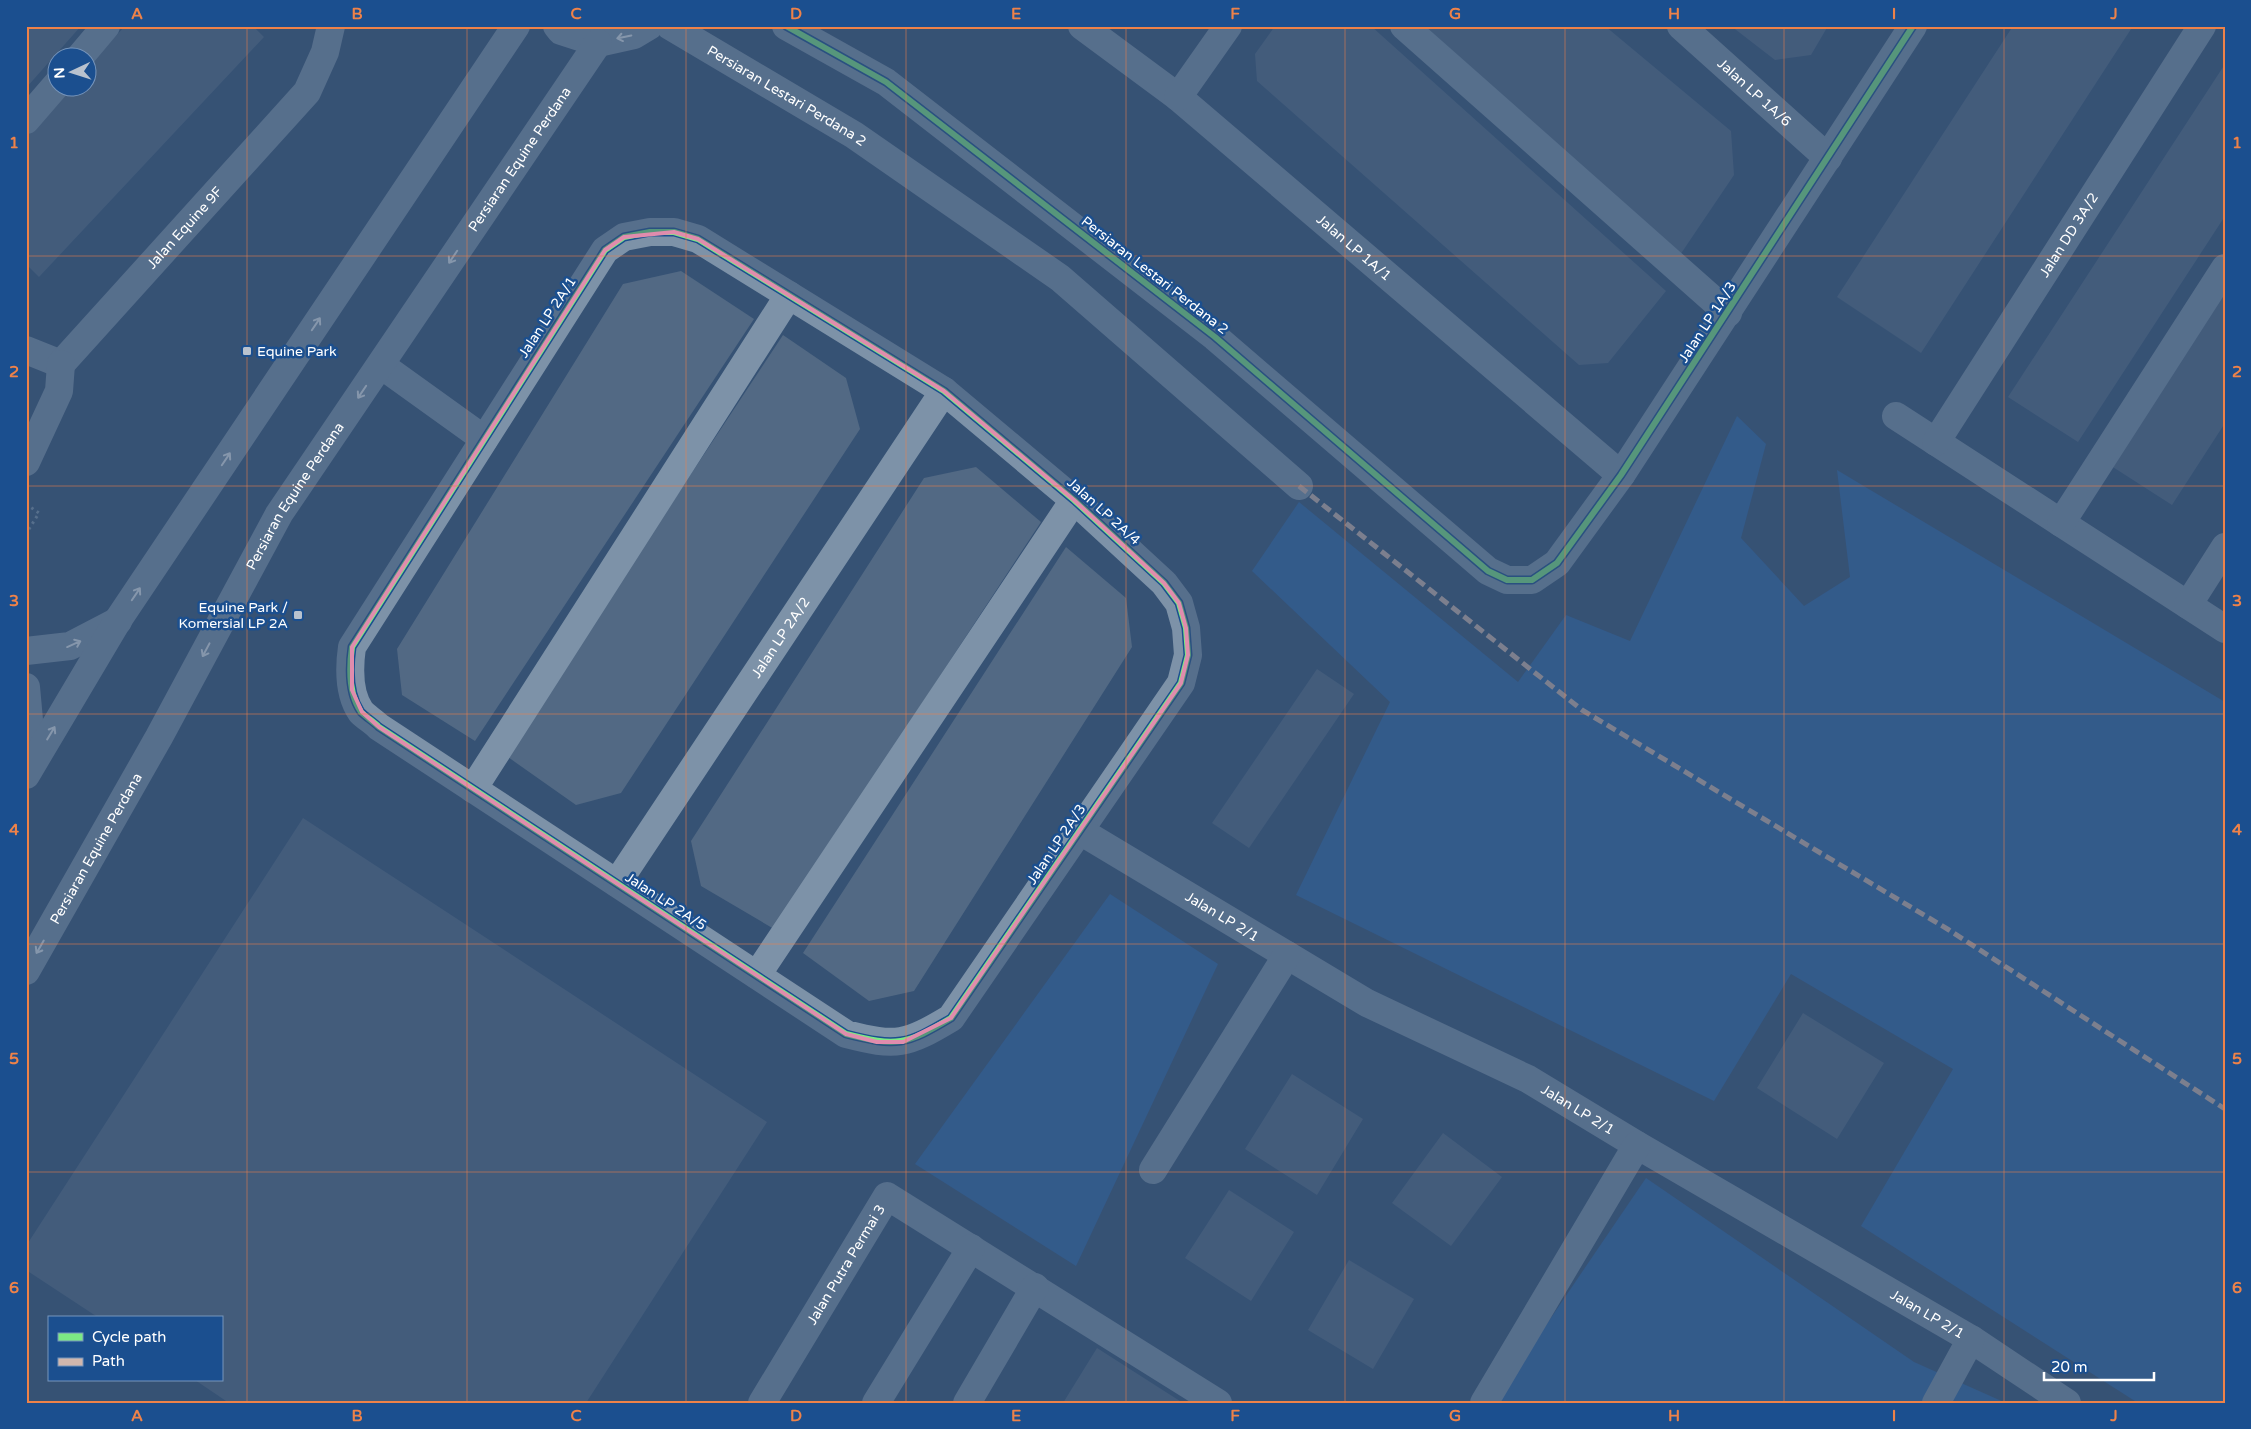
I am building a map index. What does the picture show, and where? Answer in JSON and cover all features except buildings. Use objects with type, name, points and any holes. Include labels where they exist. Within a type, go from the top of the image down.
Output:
[{"type":"street","points":[[87,48],[106,26]]},
{"type":"street","name":"Jalan Equine 9F","points":[[61,364],[307,92],[325,52],[331,26]]},
{"type":"street","points":[[26,775],[118,620],[516,26]]},
{"type":"street","points":[[557,26],[561,31],[598,43],[634,35],[649,26]]},
{"type":"street","name":"Persiaran Lestari Perdana 2","points":[[670,26],[854,134],[1060,278],[1299,486]]},
{"type":"street","name":"Persiaran Lestari Perdana 2","points":[[786,26],[886,82],[1207,331],[1488,571]]},
{"type":"street","name":"Jalan LP 1A/1","points":[[1082,26],[1178,97],[1621,475]]},
{"type":"street","points":[[1178,97],[1228,26]]},
{"type":"street","points":[[1404,26],[1728,313]]},
{"type":"street","name":"Jalan LP 1A/6","points":[[1681,26],[1828,158]]},
{"type":"street","name":"Jalan LP 1A/3","points":[[1488,571],[1507,580],[1532,580],[1557,563],[1621,475],[1913,26]]},
{"type":"street","name":"Jalan DD 3A/2","points":[[1936,442],[2202,26]]},
{"type":"street","points":[[2217,26],[2225,31]]},
{"type":"street","name":"Persiaran Equine Perdana","points":[[26,971],[159,737],[279,514],[598,43]]},
{"type":"street","points":[[26,120],[48,95]]},
{"type":"street","name":"Jalan LP 2A/1","points":[[379,727],[362,712],[352,690],[349,669],[352,647],[605,250],[624,237],[650,232],[674,232],[698,239],[944,390]]},
{"type":"street","points":[[2061,523],[2225,268]]},
{"type":"street","points":[[473,789],[789,295]]},
{"type":"street","points":[[26,350],[61,364],[59,391],[26,462]]},
{"type":"street","points":[[381,365],[484,438]]},
{"type":"street","name":"Jalan LP 2A/4","points":[[944,390],[1074,500],[1164,583],[1179,603],[1186,628],[1188,655],[1180,683]]},
{"type":"street","name":"Jalan LP 2A/2","points":[[617,883],[944,390]]},
{"type":"street","points":[[1896,416],[2225,629]]},
{"type":"street","points":[[757,975],[1074,500]]},
{"type":"street","points":[[2188,605],[2225,547]]},
{"type":"street","points":[[26,651],[70,646],[118,620]]},
{"type":"street","name":"Jalan LP 2A/3","points":[[951,1018],[1180,683]]},
{"type":"street","points":[[26,687],[29,720],[26,730]]},
{"type":"street","name":"Jalan LP 2A/5","points":[[379,727],[846,1034],[877,1042],[903,1042],[925,1034],[951,1018]]},
{"type":"street","name":"Jalan LP 2/1","points":[[1080,831],[1367,1003],[1528,1079],[1637,1145],[1971,1339],[2067,1403]]},
{"type":"street","points":[[1153,1170],[1287,955]]},
{"type":"street","points":[[1484,1403],[1637,1145]]},
{"type":"street","name":"Jalan Putra Permai 3","points":[[762,1403],[887,1196],[1218,1403]]},
{"type":"street","points":[[876,1403],[971,1248]]},
{"type":"street","points":[[967,1403],[1035,1287]]},
{"type":"street","points":[[1936,1403],[1971,1339]]},
{"type":"path","points":[[26,504],[39,513],[26,534]]},
{"type":"highlighted area","points":[[674,232],[698,239],[944,391],[1074,500],[1164,583],[1179,603],[1186,628],[1188,655],[1181,683],[951,1018],[903,1042],[877,1042],[846,1034],[379,727],[362,712],[352,690],[352,647],[605,250],[624,237]]},
{"type":"shaded area","points":[[1737,416],[1766,444],[1741,538],[1804,606],[1850,577],[1837,470],[2225,702],[2225,1403],[2138,1403],[1861,1226],[1953,1069],[1791,974],[1714,1101],[1296,895],[1390,702],[1252,571],[1299,502],[1518,682],[1566,615],[1630,641]]},
{"type":"shaded area","points":[[1110,894],[1218,964],[1076,1266],[915,1164]]},
{"type":"shaded area","points":[[1646,1178],[1914,1362],[2006,1403],[1493,1403]]},
{"type":"marked path","points":[[1299,486],[1582,710],[1949,930],[2225,1109]]},
{"type":"cycle path","points":[[786,26],[886,82],[1215,337],[1488,571],[1507,580],[1532,580],[1557,563],[1621,475],[1913,26]]},
{"type":"cycle path","points":[[650,232],[674,232],[698,239],[944,391],[1074,500],[1164,583],[1179,603],[1186,628],[1188,655],[1181,683],[951,1018],[923,1034],[911,1038],[890,1042],[846,1034],[379,727],[361,712],[354,697],[350,680],[352,647],[605,250],[624,237],[650,232]]},
{"type":"place","name":"Equine Park","points":[[247,351]]},
{"type":"place","name":"Equine Park / Komersial LP 2A","points":[[298,615]]}]
